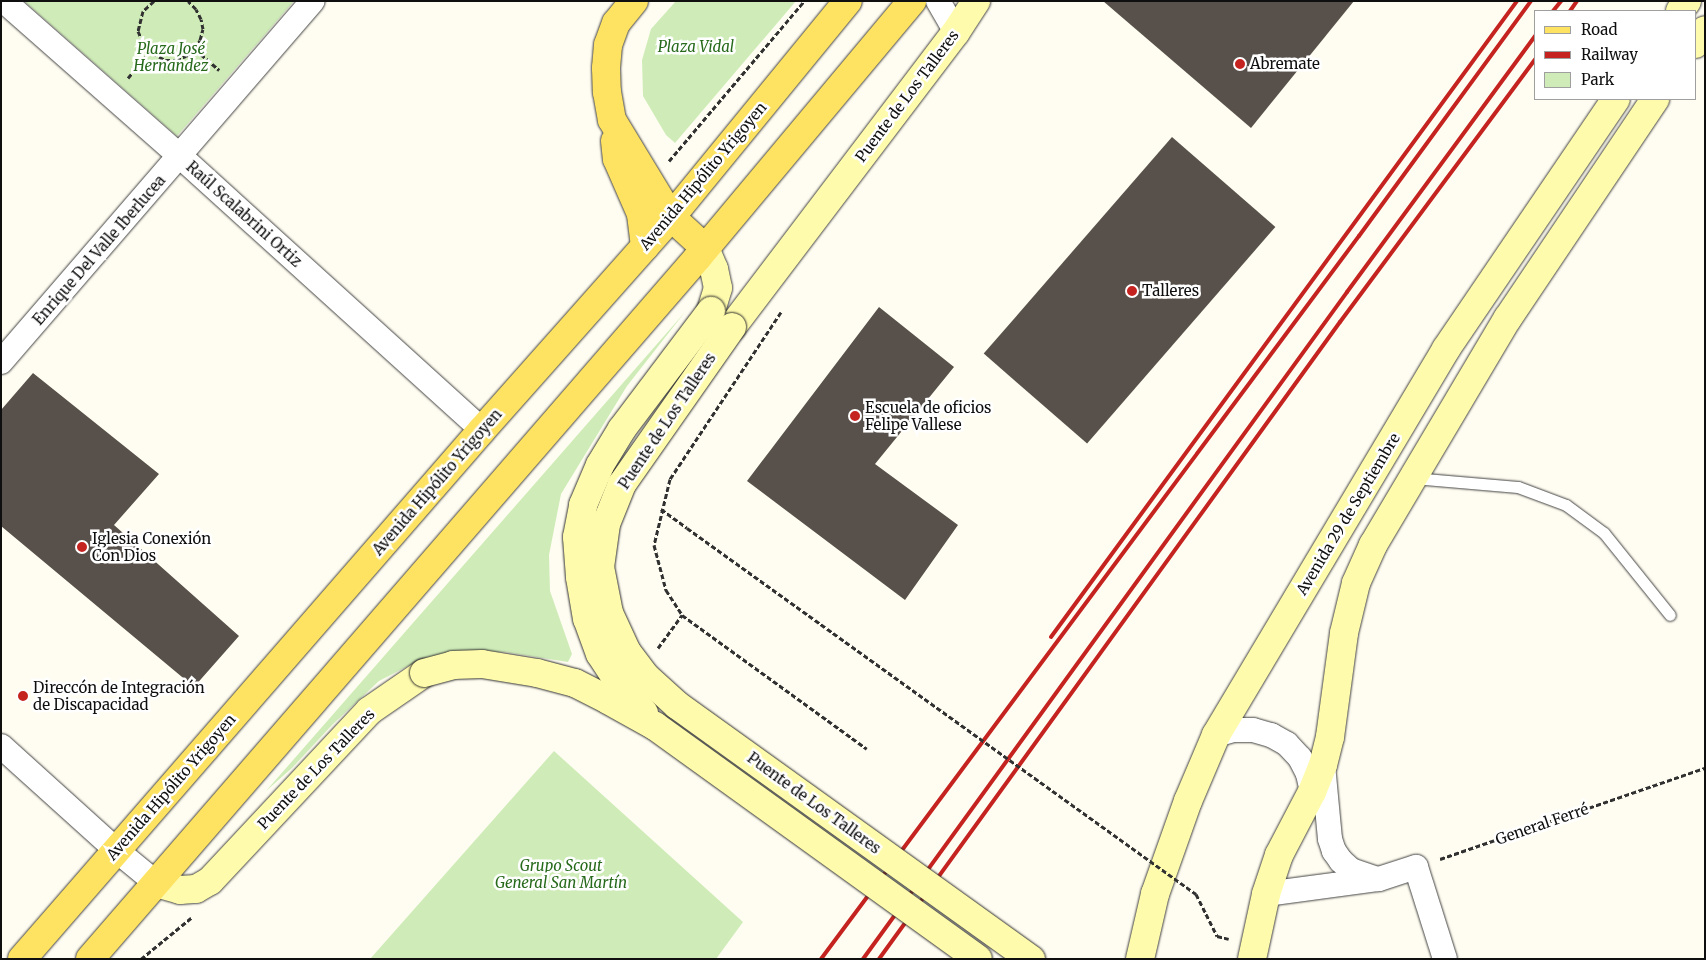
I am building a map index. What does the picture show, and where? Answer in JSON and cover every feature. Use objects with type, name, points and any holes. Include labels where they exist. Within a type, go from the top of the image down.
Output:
[{"type":"main road","points":[[634,1],[616,23],[608,45],[607,92],[617,160],[641,214],[645,246]]},
{"type":"main road","name":"Avenida Hipólito Yrigoyen","points":[[22,959],[482,430],[672,216],[848,1]]},
{"type":"main road","points":[[90,959],[705,248],[912,1]]},
{"type":"main road","name":"Puente de Los Talleres","points":[[655,726],[621,686],[600,654],[587,619],[580,577],[577,537],[583,505],[613,444],[721,319],[956,32],[976,1]]},
{"type":"main road","points":[[1696,43],[1705,30]]},
{"type":"main road","name":"Avenida 29 de Septiembre","points":[[1140,959],[1155,894],[1188,801],[1216,734],[1446,349],[1615,100]]},
{"type":"main road","points":[[1243,950],[1266,894],[1279,854],[1312,792],[1323,764],[1330,737],[1344,633],[1356,583],[1373,545],[1508,318],[1653,100]]},
{"type":"main road","points":[[612,120],[672,216],[705,248]]},
{"type":"main road","name":"Puente de Los Talleres","points":[[705,248],[714,269],[721,319],[622,484],[606,524],[600,567],[609,613],[627,652],[646,677],[677,705],[1031,959]]},
{"type":"main road","name":"Puente de Los Talleres","points":[[156,883],[180,890],[196,889],[210,881],[370,711],[424,673],[453,665],[482,664],[537,673],[575,683],[655,726],[978,959]]},
{"type":"street","name":"Raúl Scalabrini Ortiz","points":[[4,1],[181,157],[482,430]]},
{"type":"street","name":"Enrique Del Valle Iberlucea","points":[[1,362],[181,157],[314,1]]},
{"type":"street","points":[[938,1],[956,32]]},
{"type":"street","points":[[1216,734],[1234,730],[1253,730],[1271,735],[1287,744],[1300,758],[1308,774],[1312,792]]},
{"type":"street","points":[[1,746],[116,850],[156,883]]},
{"type":"street","points":[[1323,764],[1330,839],[1334,850],[1341,861],[1351,870],[1379,879]]},
{"type":"street","points":[[1266,894],[1379,879],[1416,867],[1445,959]]},
{"type":"lane","points":[[1412,478],[1518,487],[1566,505],[1604,533],[1670,615]]},
{"type":"path","points":[[154,1],[143,11],[138,30],[140,40],[149,52],[165,60],[176,60],[195,50],[200,40],[202,24],[196,9],[188,1]]},
{"type":"path","points":[[651,182],[804,1]]},
{"type":"path","points":[[195,50],[239,87]]},
{"type":"path","points":[[113,96],[149,52]]},
{"type":"path","points":[[784,307],[670,479],[661,509],[654,545],[666,590],[682,616],[867,749]]},
{"type":"path","points":[[661,509],[1196,894],[1217,936],[1243,950]]},
{"type":"path","points":[[658,649],[682,616]]},
{"type":"path","name":"General Ferré","points":[[1416,867],[1705,768]]},
{"type":"path","points":[[142,959],[194,915]]},
{"type":"green space","name":"Plaza José Hernandez","points":[[24,1],[294,1],[177,136]]},
{"type":"green space","name":"Plaza Vidal","points":[[676,1],[796,1],[675,143],[666,135],[643,96],[642,60],[651,29]]},
{"type":"green space","points":[[685,312],[627,386],[561,494],[549,555],[550,591],[572,654],[568,662],[505,652],[466,651],[440,654],[408,666],[379,681],[333,724],[292,768],[266,791]]},
{"type":"green space","name":"Grupo Scout General San Martín","points":[[554,751],[743,922],[716,959],[370,959]]},
{"type":"building","name":"Abremate","points":[[1103,1],[1354,1],[1251,128]]},
{"type":"building","name":"Talleres","points":[[1172,137],[1275,227],[1087,443],[984,354]]},
{"type":"building","name":"Escuela de oficios Felipe Vallese","points":[[879,307],[954,367],[875,464],[958,525],[905,600],[747,481]]},
{"type":"building","name":"Iglesia Conexión Con Dios","points":[[33,373],[159,474],[114,525],[239,636],[194,687],[1,526],[1,410]]},
{"type":"railway","points":[[1051,637],[1517,1]]},
{"type":"railway","points":[[821,959],[1359,236],[1531,1]]},
{"type":"railway","points":[[1554,10],[1561,1]]},
{"type":"railway","points":[[1571,10],[1577,1]]},
{"type":"railway","points":[[863,959],[1534,37]]},
{"type":"railway","points":[[879,959],[1340,322],[1534,60]]},
{"type":"place","name":"Abremate","points":[[1240,64]]},
{"type":"place","name":"Talleres","points":[[1132,291]]},
{"type":"place","name":"Escuela de oficios Felipe Vallese","points":[[855,416]]},
{"type":"place","name":"Iglesia Conexión Con Dios","points":[[82,547]]},
{"type":"place","name":"Direccón de Integración de Discapacidad","points":[[23,696]]}]
